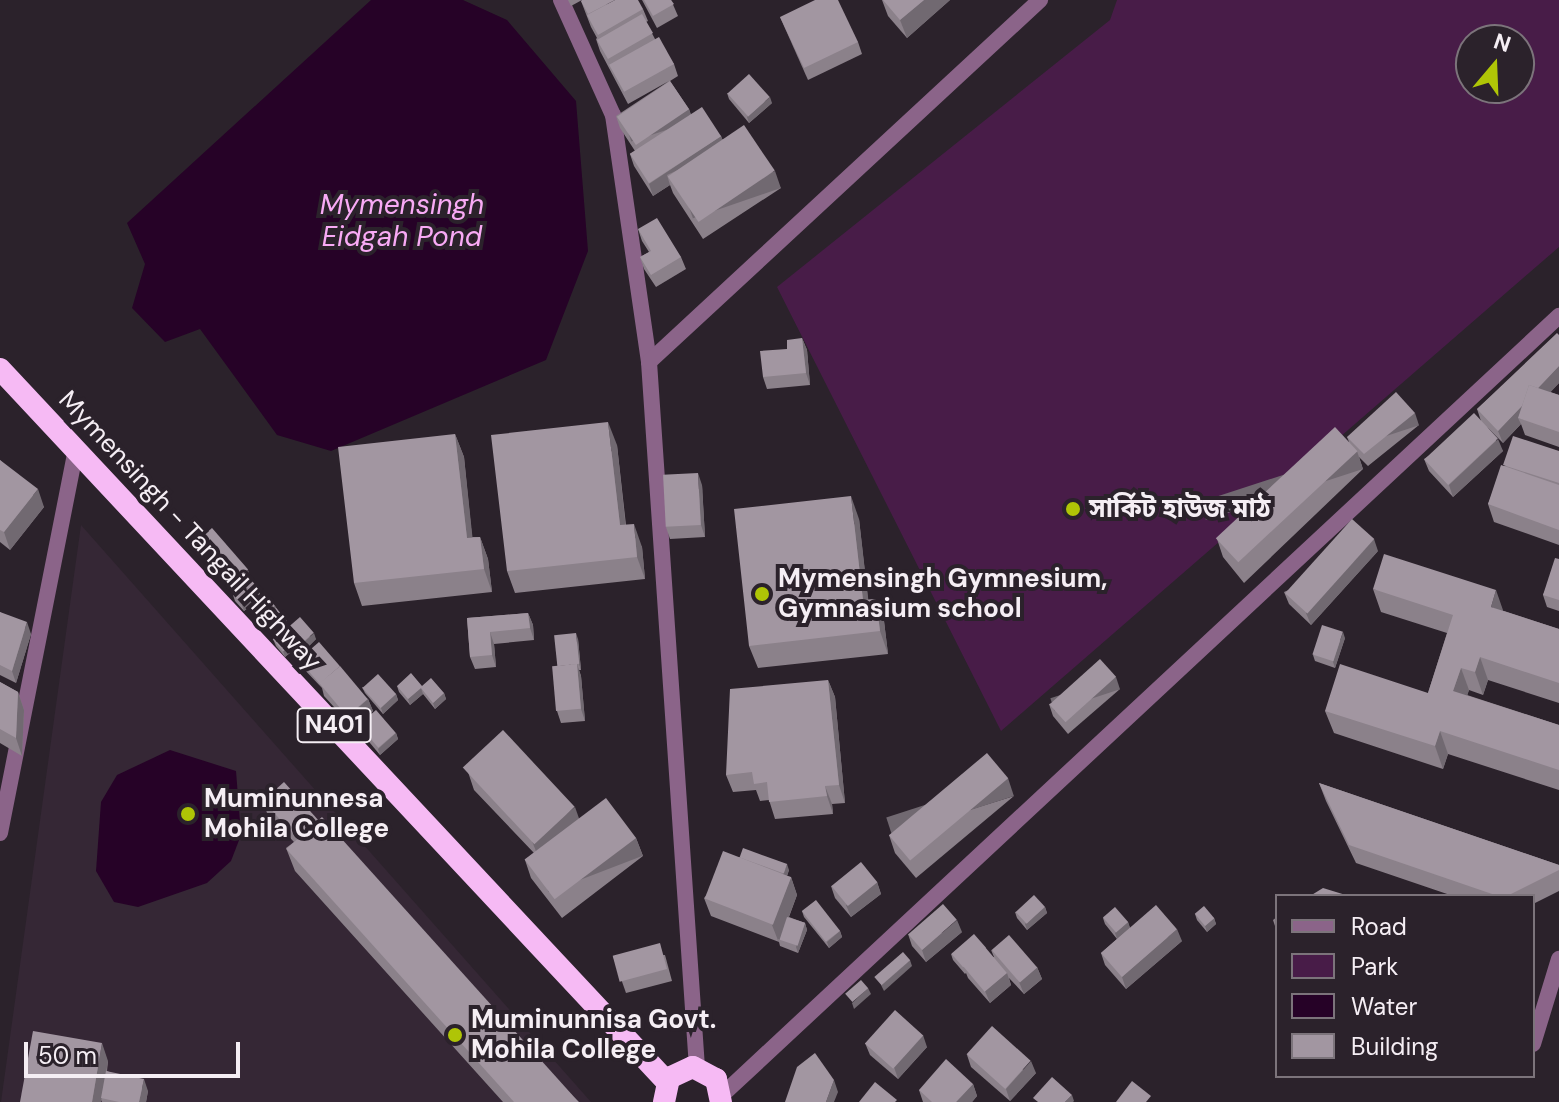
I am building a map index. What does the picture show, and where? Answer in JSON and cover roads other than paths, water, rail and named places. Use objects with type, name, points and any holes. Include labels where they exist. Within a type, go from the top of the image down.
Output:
[{"type":"highway","name":"Mymensingh - Tangail Highway","points":[[0,369],[665,1092]]},
{"type":"highway","points":[[665,1092],[697,1067],[716,1079],[721,1099]]},
{"type":"street","points":[[561,0],[613,115],[649,362],[697,1067]]},
{"type":"street","points":[[649,362],[1040,0]]},
{"type":"street","points":[[721,1099],[1559,316]]},
{"type":"street","points":[[0,833],[76,450]]},
{"type":"street","points":[[1535,1037],[1559,959]]},
{"type":"water","name":"Mymensingh Eidgah Pond","points":[[371,0],[463,0],[507,20],[576,101],[588,251],[546,360],[331,451],[277,435],[200,329],[165,342],[132,308],[145,264],[127,223]]},
{"type":"water","points":[[170,750],[236,771],[241,835],[231,861],[207,883],[138,907],[114,902],[96,871],[101,802],[117,775]]},
{"type":"place","name":"সার্কিট হাউজ মাঠ","points":[[1073,509]]},
{"type":"place","name":"Mymensingh Gymnesium, Gymnasium school","points":[[762,594]]},
{"type":"place","name":"Muminunnesa Mohila College","points":[[188,814]]},
{"type":"place","name":"Muminunnisa Govt. Mohila College","points":[[455,1035]]}]
